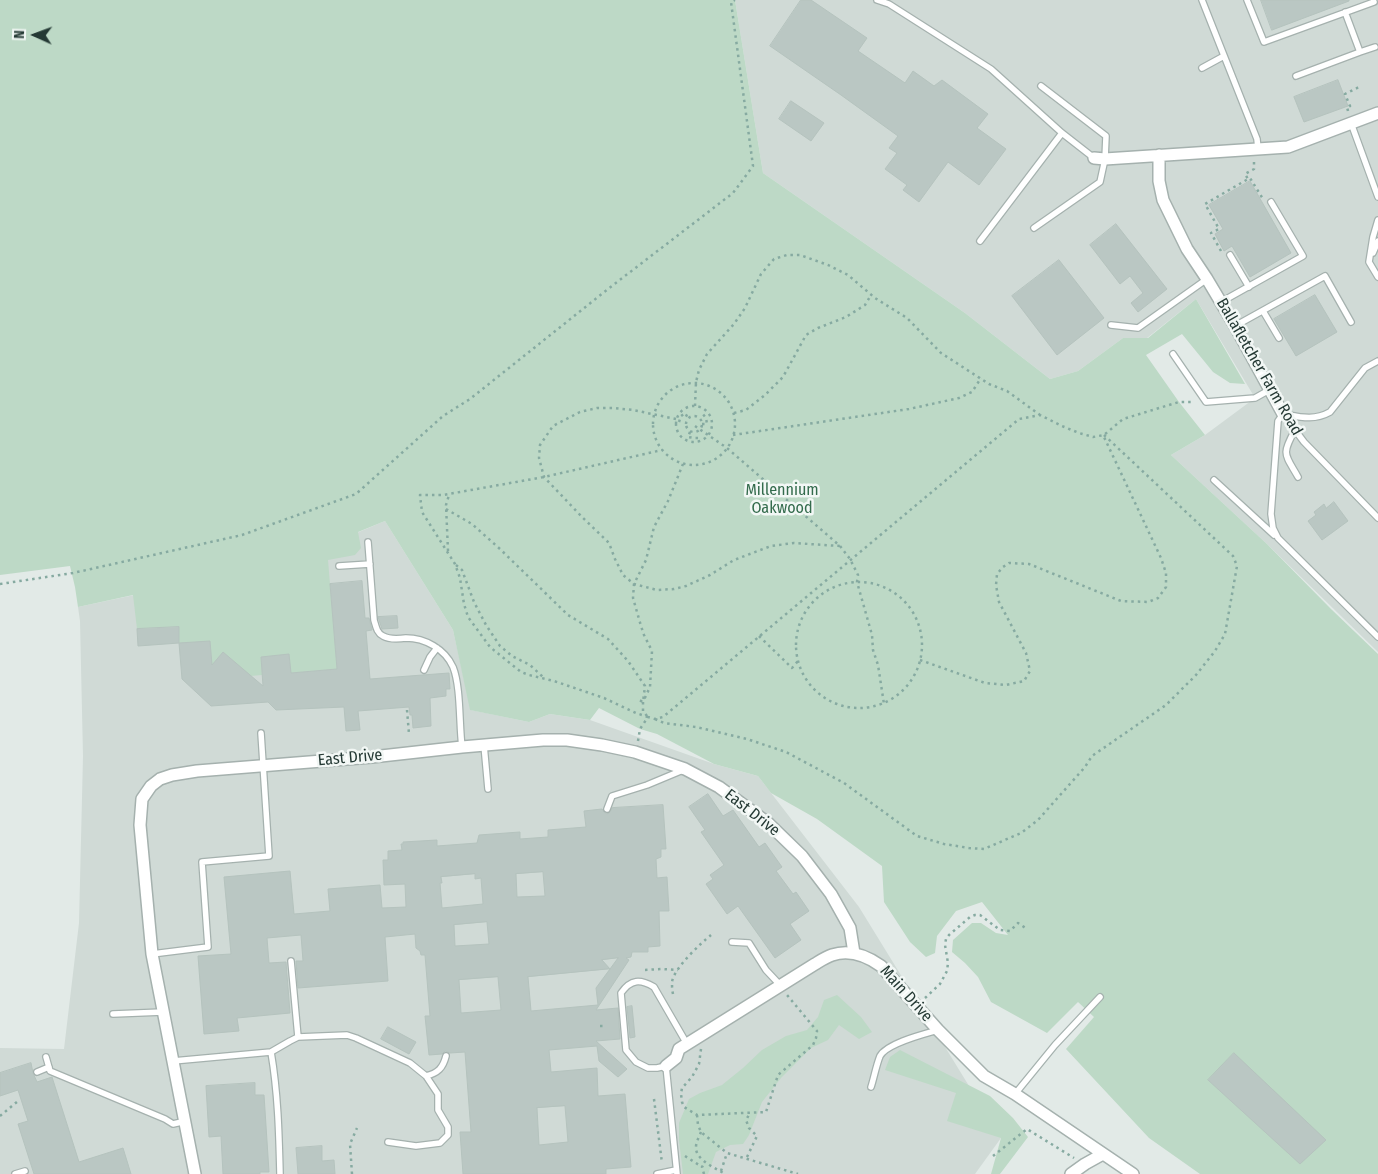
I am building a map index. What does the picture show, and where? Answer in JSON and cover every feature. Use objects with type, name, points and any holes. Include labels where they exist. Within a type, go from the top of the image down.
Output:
[{"type":"street","points":[[1099,158],[1288,147],[1378,113]]},
{"type":"street","name":"Ballafletcher Farm Road","points":[[1159,156],[1159,181],[1163,200],[1187,249],[1236,326],[1283,414]]},
{"type":"street","name":"East Drive","points":[[195,1174],[152,954],[140,825],[142,799],[151,786],[160,779],[197,771],[543,740],[567,740],[635,752],[685,769],[719,787],[769,824],[802,856],[831,894],[850,928],[854,953]]},
{"type":"street","points":[[666,1066],[676,1058],[680,1049],[687,1044],[784,990],[815,964],[833,954],[854,953]]},
{"type":"street","name":"Main Drive","points":[[854,953],[869,958],[881,966],[938,1030],[984,1076],[1015,1094],[1133,1174]]},
{"type":"street","points":[[1071,1174],[1084,1164],[1103,1154]]},
{"type":"lane","points":[[877,0],[889,4],[991,69],[1062,133],[1099,158]]},
{"type":"lane","points":[[1202,0],[1258,139],[1258,149]]},
{"type":"lane","points":[[1247,0],[1264,42],[1375,2]]},
{"type":"lane","points":[[1345,12],[1360,52]]},
{"type":"lane","points":[[1296,76],[1375,47]]},
{"type":"lane","points":[[1202,68],[1224,56]]},
{"type":"lane","points":[[1034,228],[1100,182],[1099,158],[1106,136],[1041,86]]},
{"type":"lane","points":[[1351,123],[1378,197]]},
{"type":"lane","points":[[980,241],[1062,133]]},
{"type":"lane","points":[[1221,302],[1303,256],[1271,202]]},
{"type":"lane","points":[[1378,220],[1369,262],[1378,277]]},
{"type":"lane","points":[[1369,262],[1378,241]]},
{"type":"lane","points":[[1230,255],[1249,287]]},
{"type":"lane","points":[[1236,326],[1325,276],[1352,322]]},
{"type":"lane","name":"Ballafletcher Farm Road","points":[[1111,325],[1138,328],[1207,279]]},
{"type":"lane","points":[[1263,311],[1279,338]]},
{"type":"lane","points":[[1173,354],[1206,402],[1255,398],[1270,389]]},
{"type":"lane","points":[[1278,538],[1273,528],[1271,514],[1278,421],[1283,414],[1310,418],[1330,412],[1365,368],[1378,360]]},
{"type":"lane","name":"Ballafletcher Farm Road","points":[[1283,414],[1304,442],[1378,518]]},
{"type":"lane","points":[[1295,430],[1286,446],[1286,456],[1298,477]]},
{"type":"lane","points":[[1214,480],[1278,538],[1378,637]]},
{"type":"lane","points":[[368,542],[374,620],[377,630],[388,639],[420,640],[445,655],[452,665],[457,679],[462,747]]},
{"type":"lane","points":[[339,566],[370,564]]},
{"type":"lane","points":[[424,670],[436,648]]},
{"type":"lane","points":[[152,954],[208,948],[202,862],[269,856],[261,733]]},
{"type":"lane","points":[[484,746],[488,789]]},
{"type":"lane","points":[[607,808],[612,796],[647,785],[685,769]]},
{"type":"lane","points":[[732,942],[749,944],[766,970],[784,990]]},
{"type":"lane","points":[[291,961],[298,1038]]},
{"type":"lane","points":[[657,1174],[676,1172],[666,1066],[648,1068],[636,1062],[626,1050],[621,992],[626,985],[637,981],[646,982],[654,987],[687,1044]]},
{"type":"lane","points":[[1015,1094],[1055,1045],[1100,997]]},
{"type":"lane","points":[[113,1014],[163,1012]]},
{"type":"lane","points":[[871,1087],[884,1051],[902,1041],[938,1030]]},
{"type":"lane","points":[[173,1061],[271,1052],[298,1038],[347,1035],[356,1038],[410,1063],[426,1076],[438,1094],[438,1110],[448,1127],[448,1135],[440,1143],[416,1146],[388,1142]]},
{"type":"lane","points":[[271,1052],[276,1078],[280,1174]]},
{"type":"lane","points":[[426,1076],[436,1073],[444,1065],[446,1056]]},
{"type":"lane","points":[[46,1058],[50,1070],[165,1118],[173,1124],[186,1121]]},
{"type":"lane","points":[[37,1072],[49,1067]]},
{"type":"lane","points":[[15,1174],[25,1171]]},
{"type":"path","points":[[0,584],[73,573],[242,535],[356,494],[443,416],[470,399],[608,289],[733,193],[753,166],[731,2],[735,0]]},
{"type":"path","points":[[1347,108],[1350,106],[1345,94],[1358,87]]},
{"type":"path","points":[[1254,162],[1254,169],[1245,174],[1248,179],[1250,178],[1262,198],[1271,202]]},
{"type":"path","points":[[1230,255],[1222,252],[1211,233],[1219,228],[1205,204],[1248,179]]},
{"type":"path","points":[[695,406],[696,382],[699,370],[707,354],[734,324],[761,274],[774,259],[787,255],[800,255],[828,264],[848,275],[871,295],[906,318],[941,353],[989,384],[1006,391],[1040,415],[1079,433],[1093,437],[1104,435],[1123,419],[1179,402],[1206,402]]},
{"type":"path","points":[[733,413],[746,410],[783,377],[806,335],[846,317],[865,305],[871,295]]},
{"type":"path","points":[[733,435],[909,409],[959,398],[972,392],[981,378]]},
{"type":"path","points":[[696,382],[708,385],[720,392],[728,401],[733,413],[735,424],[733,435],[727,448],[708,463],[683,464],[672,458],[662,450],[654,433],[654,414],[660,401],[669,390],[682,384],[696,382]]},
{"type":"path","points":[[695,406],[704,410],[710,417],[711,426],[708,435],[700,441],[688,442],[679,435],[677,430],[678,420],[681,411],[695,406]]},
{"type":"path","points":[[678,420],[614,408],[597,408],[580,412],[553,426],[540,444],[539,458],[544,477],[609,543],[624,575],[634,584],[657,590],[686,586],[710,575],[734,560],[771,546],[794,542],[840,546]]},
{"type":"path","points":[[678,420],[685,413],[688,418]]},
{"type":"path","points":[[702,413],[706,418],[707,424],[702,424]]},
{"type":"path","points":[[655,719],[663,717],[1019,419],[1040,415]]},
{"type":"path","points":[[688,418],[698,417],[702,424]]},
{"type":"path","points":[[688,418],[686,420],[686,426],[690,432],[688,437],[699,438]]},
{"type":"path","points":[[690,432],[696,432],[702,424]]},
{"type":"path","points":[[695,426],[727,448],[840,546],[850,559],[858,575],[857,582],[872,635],[873,650],[878,665],[884,704]]},
{"type":"path","points":[[920,660],[986,683],[1006,685],[1024,681],[1030,671],[1026,653],[999,602],[996,585],[997,574],[1010,563],[1029,564],[1121,601],[1148,602],[1158,598],[1166,587],[1166,573],[1161,558],[1104,435]]},
{"type":"path","points":[[662,450],[544,477],[443,496],[420,495],[422,512],[455,564],[460,578],[468,617],[490,647],[521,672],[604,698],[636,714],[664,723],[696,727],[747,739],[786,752],[844,783],[918,836],[944,844],[984,849],[1021,834],[1038,820],[1085,767],[1092,756],[1166,705],[1196,675],[1226,634],[1237,566],[1233,556],[1104,435]]},
{"type":"path","points":[[644,702],[650,687],[652,650],[641,626],[633,598],[634,584],[646,560],[654,527],[683,464]]},
{"type":"path","points":[[448,553],[446,505],[449,494]]},
{"type":"path","points":[[446,509],[472,524],[568,615],[608,639],[628,661],[645,686],[643,711],[648,717]]},
{"type":"path","points":[[455,564],[462,570],[474,602],[500,646],[512,656],[530,666],[545,679]]},
{"type":"path","points":[[857,582],[873,584],[889,590],[902,599],[913,612],[920,627],[922,644],[920,660],[913,679],[900,694],[884,704],[863,709],[841,706],[822,696],[807,681],[798,661],[796,643],[800,624],[809,608],[822,594],[838,586],[857,582]]},
{"type":"path","points":[[759,636],[792,668],[798,661]]},
{"type":"path","points":[[639,700],[644,702]]},
{"type":"path","points":[[407,710],[409,734]]},
{"type":"path","points":[[635,752],[640,729],[648,717]]},
{"type":"path","points":[[922,1000],[940,984],[947,971],[946,939],[970,917],[980,915],[1000,930],[1010,931],[1018,923],[1027,929]]},
{"type":"path","points":[[673,994],[672,980],[678,970],[696,947],[711,935]]},
{"type":"path","points":[[645,970],[678,970]]},
{"type":"path","points":[[701,1048],[698,1064],[692,1077],[682,1088],[681,1094],[684,1107],[697,1115],[766,1112],[778,1076],[813,1044],[816,1038],[817,1031],[784,990]]},
{"type":"path","points":[[600,1026],[606,1026]]},
{"type":"path","points":[[654,1099],[664,1172]]},
{"type":"path","points":[[0,1116],[18,1101]]},
{"type":"path","points":[[746,1158],[758,1137],[749,1128],[746,1120],[750,1113]]},
{"type":"path","points":[[697,1115],[701,1132],[727,1153],[798,1174]]},
{"type":"path","points":[[352,1174],[350,1144],[357,1128]]},
{"type":"path","points":[[993,1156],[1027,1129],[1084,1164]]},
{"type":"path","points":[[701,1132],[696,1146],[696,1153],[705,1162],[726,1174]]},
{"type":"path","points":[[674,1148],[703,1171]]},
{"type":"path","points":[[721,1172],[727,1153]]},
{"type":"path","points":[[699,1174],[703,1171],[705,1162]]},
{"type":"shaded area","points":[[735,0],[1378,0],[1378,652],[1267,544],[1171,455],[1205,435],[1255,398],[1196,299],[1147,338],[1123,338],[1078,371],[1050,379],[965,313],[763,173]]},
{"type":"shaded area","points":[[385,521],[453,630],[471,710],[529,722],[550,714],[590,720],[714,764],[758,776],[859,907],[1001,1138],[975,1174],[0,1174],[0,1048],[64,1049],[79,923],[83,756],[80,621],[78,607],[228,575],[335,542]]},
{"type":"green space","name":"Millennium Oakwood","points":[[0,0],[735,0],[763,173],[965,313],[1050,379],[1078,371],[1123,338],[1148,338],[1196,299],[1245,384],[1230,383],[1213,372],[1182,334],[1146,355],[1205,435],[1171,455],[1267,544],[1378,654],[1378,1174],[1200,1174],[1149,1138],[1066,1049],[1094,1017],[1078,1002],[1047,1033],[991,1002],[978,977],[952,952],[953,940],[972,923],[981,923],[996,933],[1008,935],[982,902],[956,911],[937,936],[935,953],[926,957],[910,942],[884,902],[882,866],[817,819],[771,793],[758,776],[714,764],[657,734],[640,729],[599,708],[590,720],[550,714],[529,722],[470,710],[453,630],[385,521],[358,532],[361,548],[355,555],[328,560],[337,669],[291,673],[289,655],[261,657],[262,675],[227,678],[238,665],[223,652],[212,665],[179,643],[178,627],[137,629],[133,595],[78,607],[70,566],[0,575]]},
{"type":"green space","points":[[837,995],[861,1017],[872,1032],[859,1039],[839,1025],[828,1040],[811,1048],[781,1078],[762,1102],[749,1135],[743,1144],[730,1145],[716,1152],[708,1174],[683,1174],[679,1123],[689,1099],[722,1085],[762,1050],[786,1036],[807,1030],[818,1017],[824,1000]]},
{"type":"green space","points":[[900,1050],[990,1096],[1013,1118],[1028,1137],[1000,1174],[991,1174],[1001,1138],[947,1121],[956,1093],[885,1070],[890,1057]]},
{"type":"building","points":[[801,0],[811,0],[867,38],[858,51],[905,83],[913,71],[934,86],[942,80],[988,114],[977,128],[1006,149],[979,185],[948,162],[919,202],[903,190],[907,185],[885,169],[897,153],[889,148],[898,136],[770,46]]},
{"type":"building","points":[[1261,0],[1349,0],[1349,1],[1272,30]]},
{"type":"building","points":[[1338,80],[1348,106],[1304,122],[1294,97]]},
{"type":"building","points":[[791,101],[824,123],[811,141],[779,119]]},
{"type":"building","points":[[1250,181],[1291,253],[1250,277],[1232,246],[1224,251],[1215,234],[1223,229],[1209,205]]},
{"type":"building","points":[[1116,224],[1167,289],[1138,312],[1131,303],[1143,293],[1130,276],[1120,284],[1090,245]]},
{"type":"building","points":[[1059,260],[1104,318],[1057,355],[1012,296]]},
{"type":"building","points":[[1315,295],[1337,332],[1296,356],[1274,319]]},
{"type":"building","points":[[1334,502],[1348,521],[1322,540],[1308,521],[1316,515],[1314,512],[1324,504],[1326,508]]},
{"type":"building","points":[[362,581],[365,618],[369,618],[372,630],[366,631],[370,679],[449,673],[450,689],[446,689],[446,696],[430,698],[431,726],[413,728],[409,707],[358,711],[360,730],[346,731],[344,707],[276,710],[268,702],[211,706],[182,679],[179,643],[210,641],[212,665],[223,652],[263,686],[261,657],[289,654],[291,673],[337,669],[330,584]]},
{"type":"building","points":[[397,616],[398,628],[382,629],[378,617]]},
{"type":"building","points":[[179,627],[179,643],[138,646],[137,629]]},
{"type":"building","points":[[708,794],[723,816],[733,810],[759,847],[765,843],[782,867],[776,871],[793,894],[796,892],[809,911],[790,924],[801,940],[775,958],[738,906],[727,914],[706,884],[713,879],[710,875],[724,865],[701,832],[705,830],[689,807]]},
{"type":"building","points":[[663,805],[666,849],[661,849],[661,857],[656,859],[657,878],[667,877],[669,911],[659,911],[660,946],[648,947],[648,952],[632,952],[631,957],[626,958],[629,960],[596,1010],[618,1008],[620,1039],[596,1041],[627,1069],[618,1077],[599,1061],[597,1046],[549,1050],[551,1072],[597,1068],[598,1096],[625,1094],[631,1167],[606,1169],[606,1174],[463,1174],[460,1132],[471,1132],[465,1052],[450,1053],[445,1051],[442,1054],[429,1055],[425,1016],[430,1016],[425,955],[421,955],[420,951],[416,948],[415,934],[385,937],[388,981],[298,988],[296,961],[303,961],[301,935],[267,938],[269,963],[286,962],[290,1013],[237,1018],[239,1031],[204,1034],[198,956],[231,954],[224,877],[290,871],[294,914],[330,911],[328,889],[380,885],[382,908],[406,907],[405,884],[384,885],[383,860],[388,860],[388,851],[402,850],[401,844],[403,842],[437,840],[437,846],[477,843],[479,835],[520,832],[520,839],[548,837],[548,830],[586,827],[584,811],[602,809],[607,814],[612,808]],"holes":[[[543,872],[545,896],[517,897],[516,874]],[[475,874],[475,879],[481,878],[483,904],[442,908],[440,883],[442,883],[441,877]],[[487,922],[489,944],[455,946],[454,925]],[[618,958],[610,969],[602,960]],[[610,969],[596,988],[598,1005],[531,1011],[528,977]],[[498,977],[501,1010],[461,1013],[459,980]],[[565,1106],[568,1142],[539,1145],[537,1108]]]},
{"type":"building","points":[[632,1006],[635,1037],[630,1038],[627,1007]]},
{"type":"building","points":[[388,1027],[416,1042],[409,1054],[381,1039]]},
{"type":"building","points":[[1234,1053],[1326,1140],[1300,1164],[1208,1080]]},
{"type":"building","points":[[31,1063],[37,1082],[52,1077],[79,1162],[123,1148],[131,1174],[34,1174],[18,1124],[28,1121],[18,1090],[0,1096],[0,1073]]},
{"type":"building","points":[[255,1083],[255,1095],[264,1095],[269,1172],[260,1172],[260,1174],[223,1174],[221,1136],[209,1137],[206,1086]]},
{"type":"building","points":[[322,1146],[322,1161],[334,1160],[335,1174],[298,1174],[296,1148]]}]
